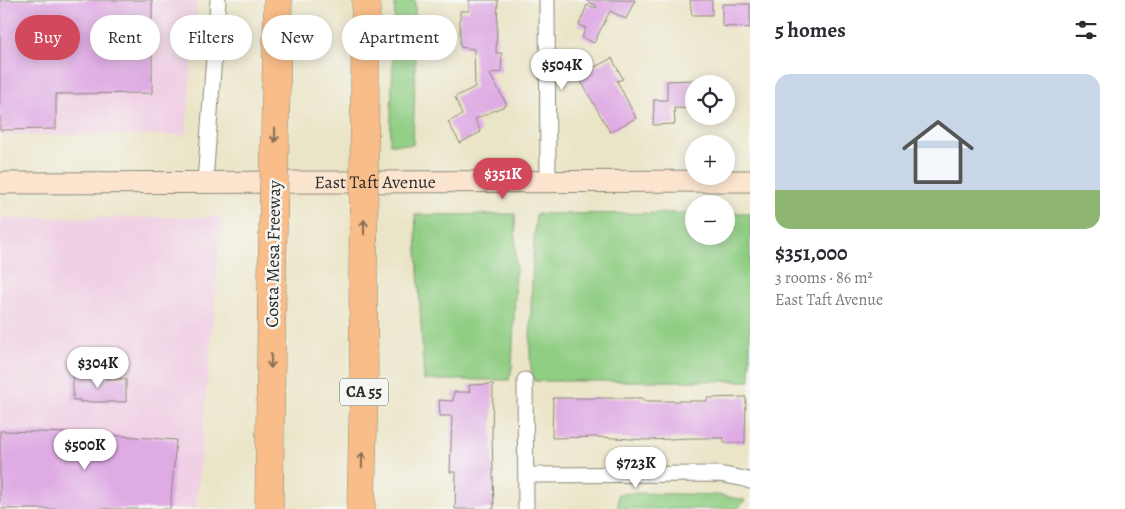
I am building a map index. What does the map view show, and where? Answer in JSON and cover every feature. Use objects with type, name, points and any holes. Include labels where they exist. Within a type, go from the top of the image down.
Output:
[{"type":"highway","name":"Costa Mesa Freeway","points":[[269,509],[278,0]]},
{"type":"highway","name":"CA 55","points":[[361,509],[364,384],[364,82],[366,0]]},
{"type":"main road","name":"East Taft Avenue","points":[[0,183],[750,181]]},
{"type":"street","points":[[205,182],[218,0]]},
{"type":"street","points":[[547,0],[548,181]]},
{"type":"street","points":[[525,380],[526,509]]},
{"type":"street","points":[[526,476],[719,474],[750,481]]},
{"type":"shaded area","points":[[0,0],[197,0],[196,15],[170,15],[170,60],[192,60],[186,135],[0,135]]},
{"type":"shaded area","points":[[222,217],[196,509],[0,509],[0,218]]},
{"type":"green space","points":[[395,0],[415,0],[415,15],[394,15]]},
{"type":"green space","points":[[393,60],[415,60],[413,145],[390,144]]},
{"type":"green space","points":[[685,213],[685,245],[735,245],[735,213],[750,213],[750,381],[534,381],[530,346],[536,214]]},
{"type":"green space","points":[[515,214],[516,269],[512,368],[509,380],[424,380],[415,215]]},
{"type":"green space","points":[[618,494],[718,495],[745,500],[738,509],[618,509]]},
{"type":"building","points":[[0,0],[152,0],[152,15],[90,15],[90,60],[152,60],[152,93],[56,94],[56,129],[0,130]]},
{"type":"building","points":[[469,0],[498,0],[496,53],[502,53],[501,72],[489,73],[507,105],[475,119],[481,132],[460,143],[448,122],[462,115],[455,97],[475,87],[474,49],[460,47],[460,11],[469,11]]},
{"type":"building","points":[[585,0],[635,0],[626,19],[610,11],[594,43],[582,37],[586,28],[579,25],[587,5],[596,8],[597,6]]},
{"type":"building","points":[[690,0],[712,0],[712,15],[692,15]]},
{"type":"building","points":[[722,4],[750,4],[750,28],[722,26]]},
{"type":"building","points":[[612,58],[623,79],[617,81],[636,118],[610,132],[578,76]]},
{"type":"building","points":[[685,80],[685,109],[674,108],[675,124],[653,125],[654,100],[667,100],[667,81]]},
{"type":"building","points":[[73,373],[106,374],[106,379],[126,379],[126,402],[80,402],[80,400],[73,400]]},
{"type":"building","points":[[493,384],[494,509],[455,509],[456,472],[450,472],[452,416],[440,416],[439,400],[453,401],[454,392],[470,392],[469,385]]},
{"type":"building","points":[[746,397],[745,443],[724,443],[724,438],[648,440],[597,437],[552,438],[553,398],[643,398],[643,401],[707,401],[707,398]]},
{"type":"building","points":[[0,431],[108,434],[176,440],[170,509],[0,509]]}]
